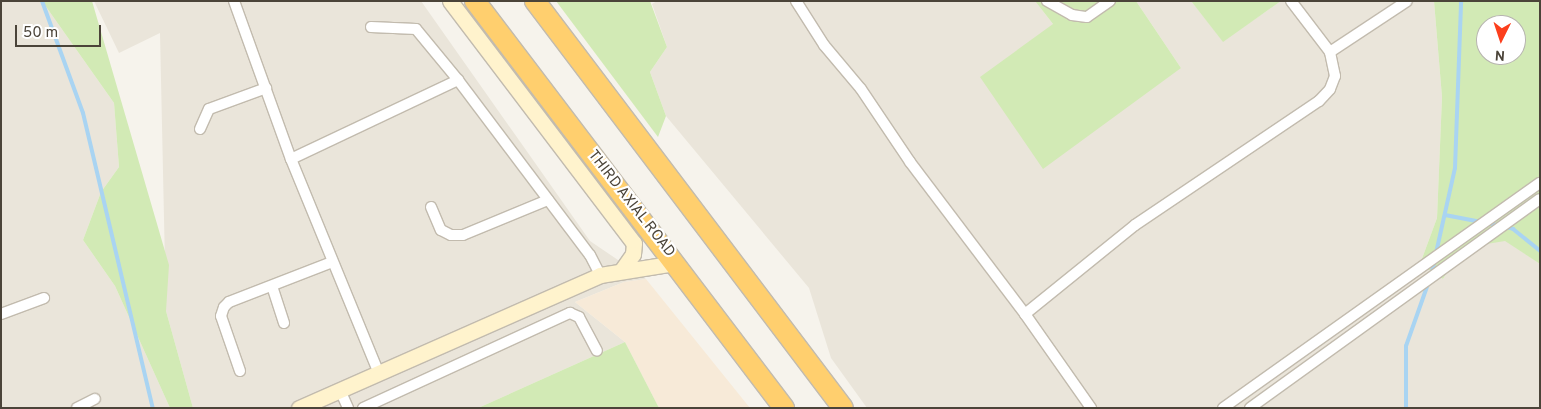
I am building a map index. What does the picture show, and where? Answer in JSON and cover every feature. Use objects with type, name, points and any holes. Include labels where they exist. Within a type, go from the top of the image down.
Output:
[{"type":"highway","name":"THIRD AXIAL ROAD","points":[[476,1],[784,408]]},
{"type":"highway","points":[[535,1],[843,408]]},
{"type":"street","points":[[234,1],[332,262],[378,371]]},
{"type":"street","points":[[450,1],[634,243],[633,254],[622,270]]},
{"type":"street","points":[[796,1],[824,45],[861,89],[910,162],[1025,314],[1091,408]]},
{"type":"street","points":[[1047,1],[1072,15],[1087,16],[1110,1]]},
{"type":"street","points":[[1025,314],[1135,225],[1320,101],[1330,89],[1335,76],[1330,52],[1291,1]]},
{"type":"street","points":[[1330,52],[1407,1]]},
{"type":"street","points":[[371,27],[416,29],[458,80],[590,255],[600,275]]},
{"type":"street","points":[[292,159],[458,80]]},
{"type":"street","points":[[200,129],[210,109],[266,88]]},
{"type":"street","points":[[1224,408],[1540,183]]},
{"type":"street","points":[[431,207],[441,230],[451,235],[463,235],[548,200]]},
{"type":"street","points":[[1250,408],[1536,201]]},
{"type":"street","points":[[240,371],[221,316],[224,307],[229,302],[332,262]]},
{"type":"street","points":[[299,408],[378,371],[600,275],[622,270],[676,263]]},
{"type":"street","points":[[272,286],[284,323]]},
{"type":"street","points":[[1,314],[44,298]]},
{"type":"street","points":[[363,408],[570,313],[579,317],[597,351]]},
{"type":"street","points":[[340,390],[348,408]]},
{"type":"street","points":[[77,408],[95,399]]},
{"type":"shaded area","points":[[1,1],[42,1],[114,103],[119,167],[101,192],[83,240],[115,286],[170,408],[1,408]]},
{"type":"shaded area","points":[[94,1],[421,1],[590,241],[646,279],[624,282],[575,302],[625,342],[478,408],[193,408],[166,311],[160,33],[119,53]]},
{"type":"shaded area","points":[[657,1],[1035,1],[1053,24],[1181,68],[1136,1],[1191,1],[1223,41],[1281,1],[1434,1],[1442,97],[1437,218],[1420,264],[1443,279],[1462,248],[1505,240],[1540,264],[1540,408],[867,408],[831,358],[809,288],[666,116],[650,72],[667,47],[652,4]]},
{"type":"shaded area","points":[[646,279],[750,408],[659,408],[625,342],[575,302],[624,282]]},
{"type":"green space","points":[[42,1],[92,1],[169,265],[166,311],[193,408],[170,408],[115,286],[83,240],[101,192],[119,167],[114,103]]},
{"type":"green space","points":[[556,1],[650,1],[667,47],[650,72],[666,116],[658,137]]},
{"type":"green space","points":[[1035,1],[1136,1],[1181,68],[1043,169],[980,77],[1053,24]]},
{"type":"green space","points":[[1191,1],[1281,1],[1223,42]]},
{"type":"green space","points":[[1434,1],[1540,1],[1540,264],[1505,241],[1462,248],[1443,279],[1420,264],[1437,218],[1442,97]]},
{"type":"green space","points":[[625,342],[659,408],[478,408]]},
{"type":"waterway","points":[[42,1],[83,113],[153,408]]},
{"type":"waterway","points":[[1436,253],[1455,168],[1461,1]]},
{"type":"waterway","points":[[1445,215],[1481,222]]},
{"type":"waterway","points":[[1488,223],[1513,229],[1540,251]]},
{"type":"waterway","points":[[1431,275],[1435,260]]},
{"type":"waterway","points":[[1406,408],[1406,346],[1428,284]]}]
